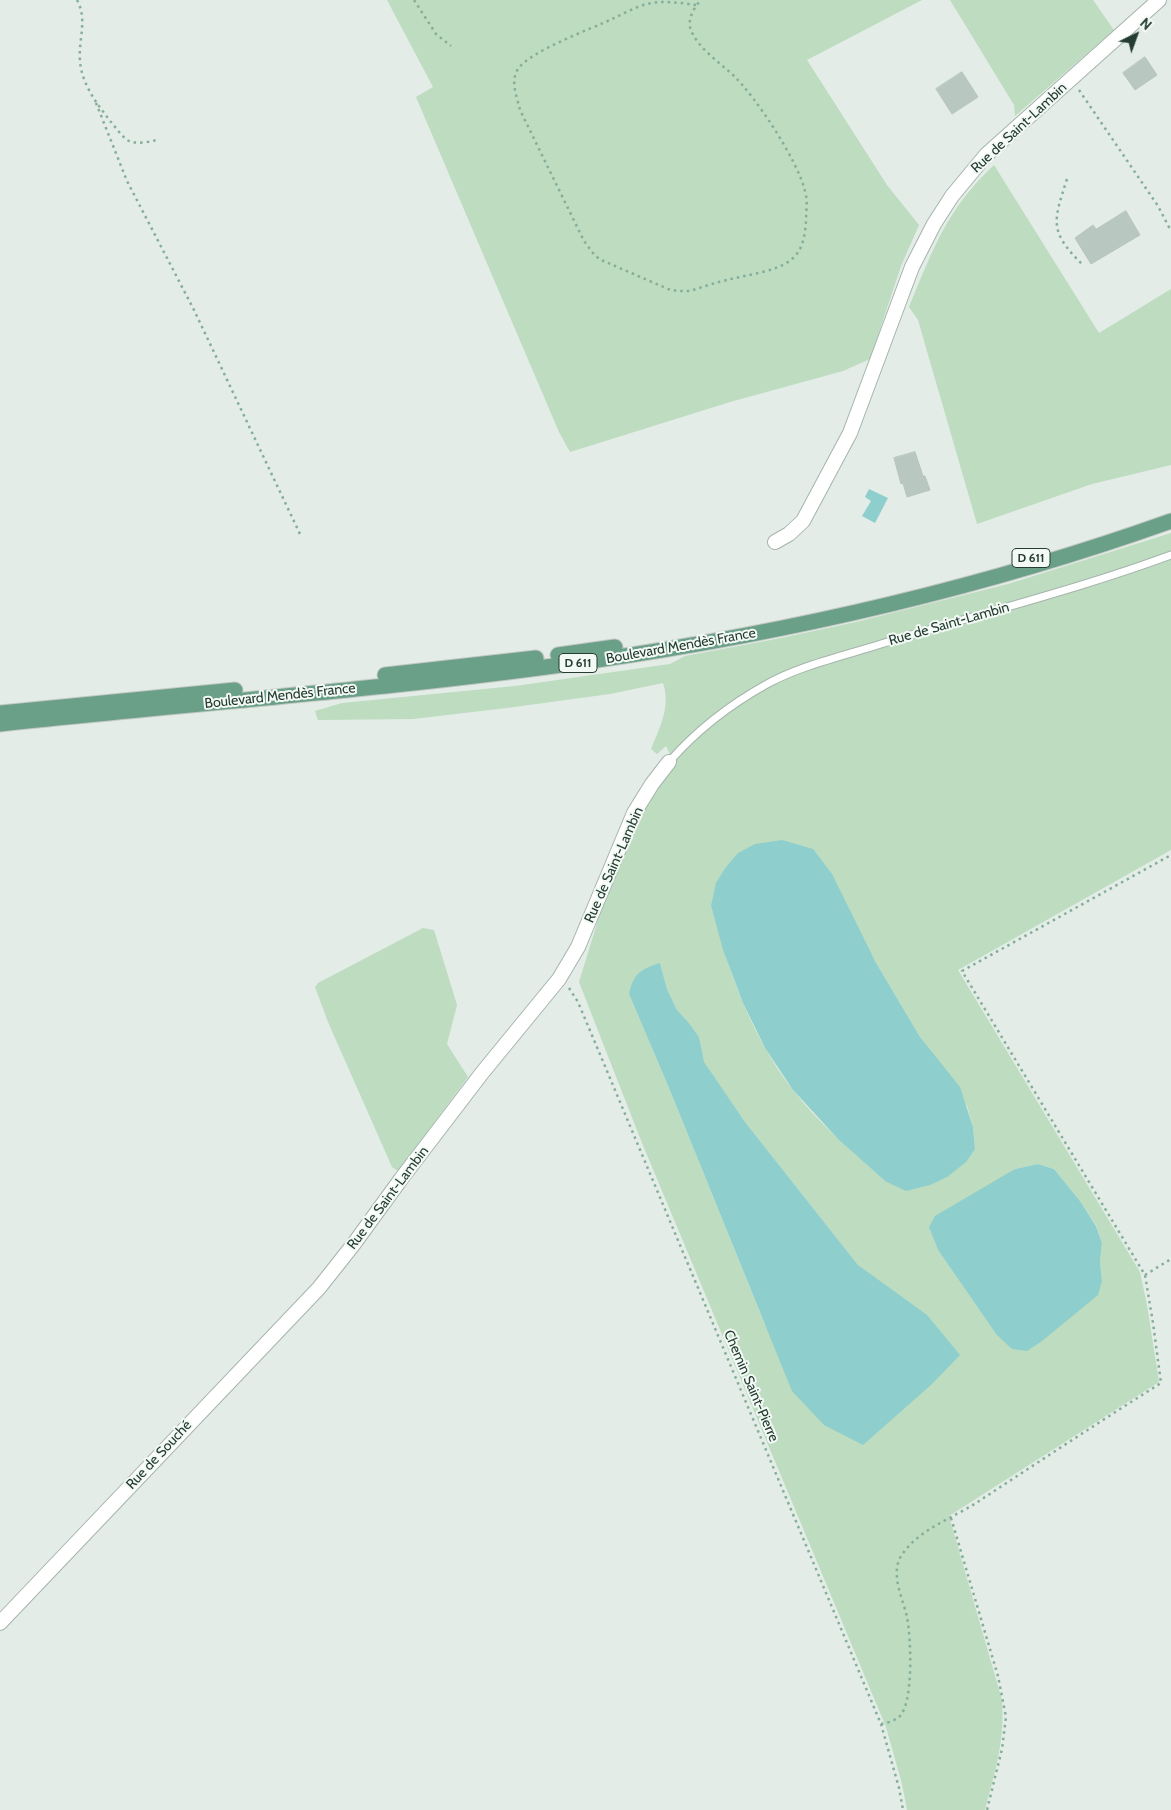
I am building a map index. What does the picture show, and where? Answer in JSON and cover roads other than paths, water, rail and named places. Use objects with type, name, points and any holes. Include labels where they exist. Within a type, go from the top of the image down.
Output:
[{"type":"main road","name":"Boulevard Mendès France","points":[[0,713],[269,687],[532,658],[695,635],[888,595],[1052,552],[1171,512]]},
{"type":"main road","name":"Boulevard Mendès France","points":[[0,724],[489,674],[663,650],[844,616],[897,603],[1060,559],[1171,521]]},
{"type":"street","name":"Rue de Saint-Lambin","points":[[775,542],[789,534],[803,521],[850,433],[912,267],[938,217],[967,175],[986,154],[1159,0]]},
{"type":"street","name":"Rue de Saint-Lambin","points":[[319,1288],[476,1081],[559,978],[578,947],[634,813],[652,784],[669,762]]},
{"type":"street","name":"Rue de Souché","points":[[0,1623],[319,1288]]},
{"type":"lane","name":"Rue de Saint-Lambin","points":[[669,762],[693,737],[730,708],[768,684],[796,670],[1070,589],[1171,555]]},
{"type":"water","points":[[869,489],[888,498],[875,523],[862,516],[871,501],[865,497]]},
{"type":"water","points":[[782,840],[813,849],[832,874],[875,961],[920,1037],[960,1087],[973,1127],[975,1149],[966,1162],[947,1177],[930,1185],[906,1191],[885,1181],[839,1140],[793,1090],[765,1048],[743,1003],[723,950],[711,906],[716,883],[738,853],[755,844]]},
{"type":"water","points":[[660,963],[667,989],[677,1010],[699,1037],[704,1062],[745,1122],[858,1265],[927,1315],[960,1355],[932,1384],[863,1445],[824,1425],[792,1391],[629,994],[633,982],[639,973]]},
{"type":"water","points":[[1038,1164],[1054,1169],[1080,1201],[1096,1226],[1102,1243],[1100,1262],[1102,1281],[1098,1295],[1027,1351],[1012,1349],[996,1334],[938,1250],[929,1227],[935,1216],[1015,1169]]}]
